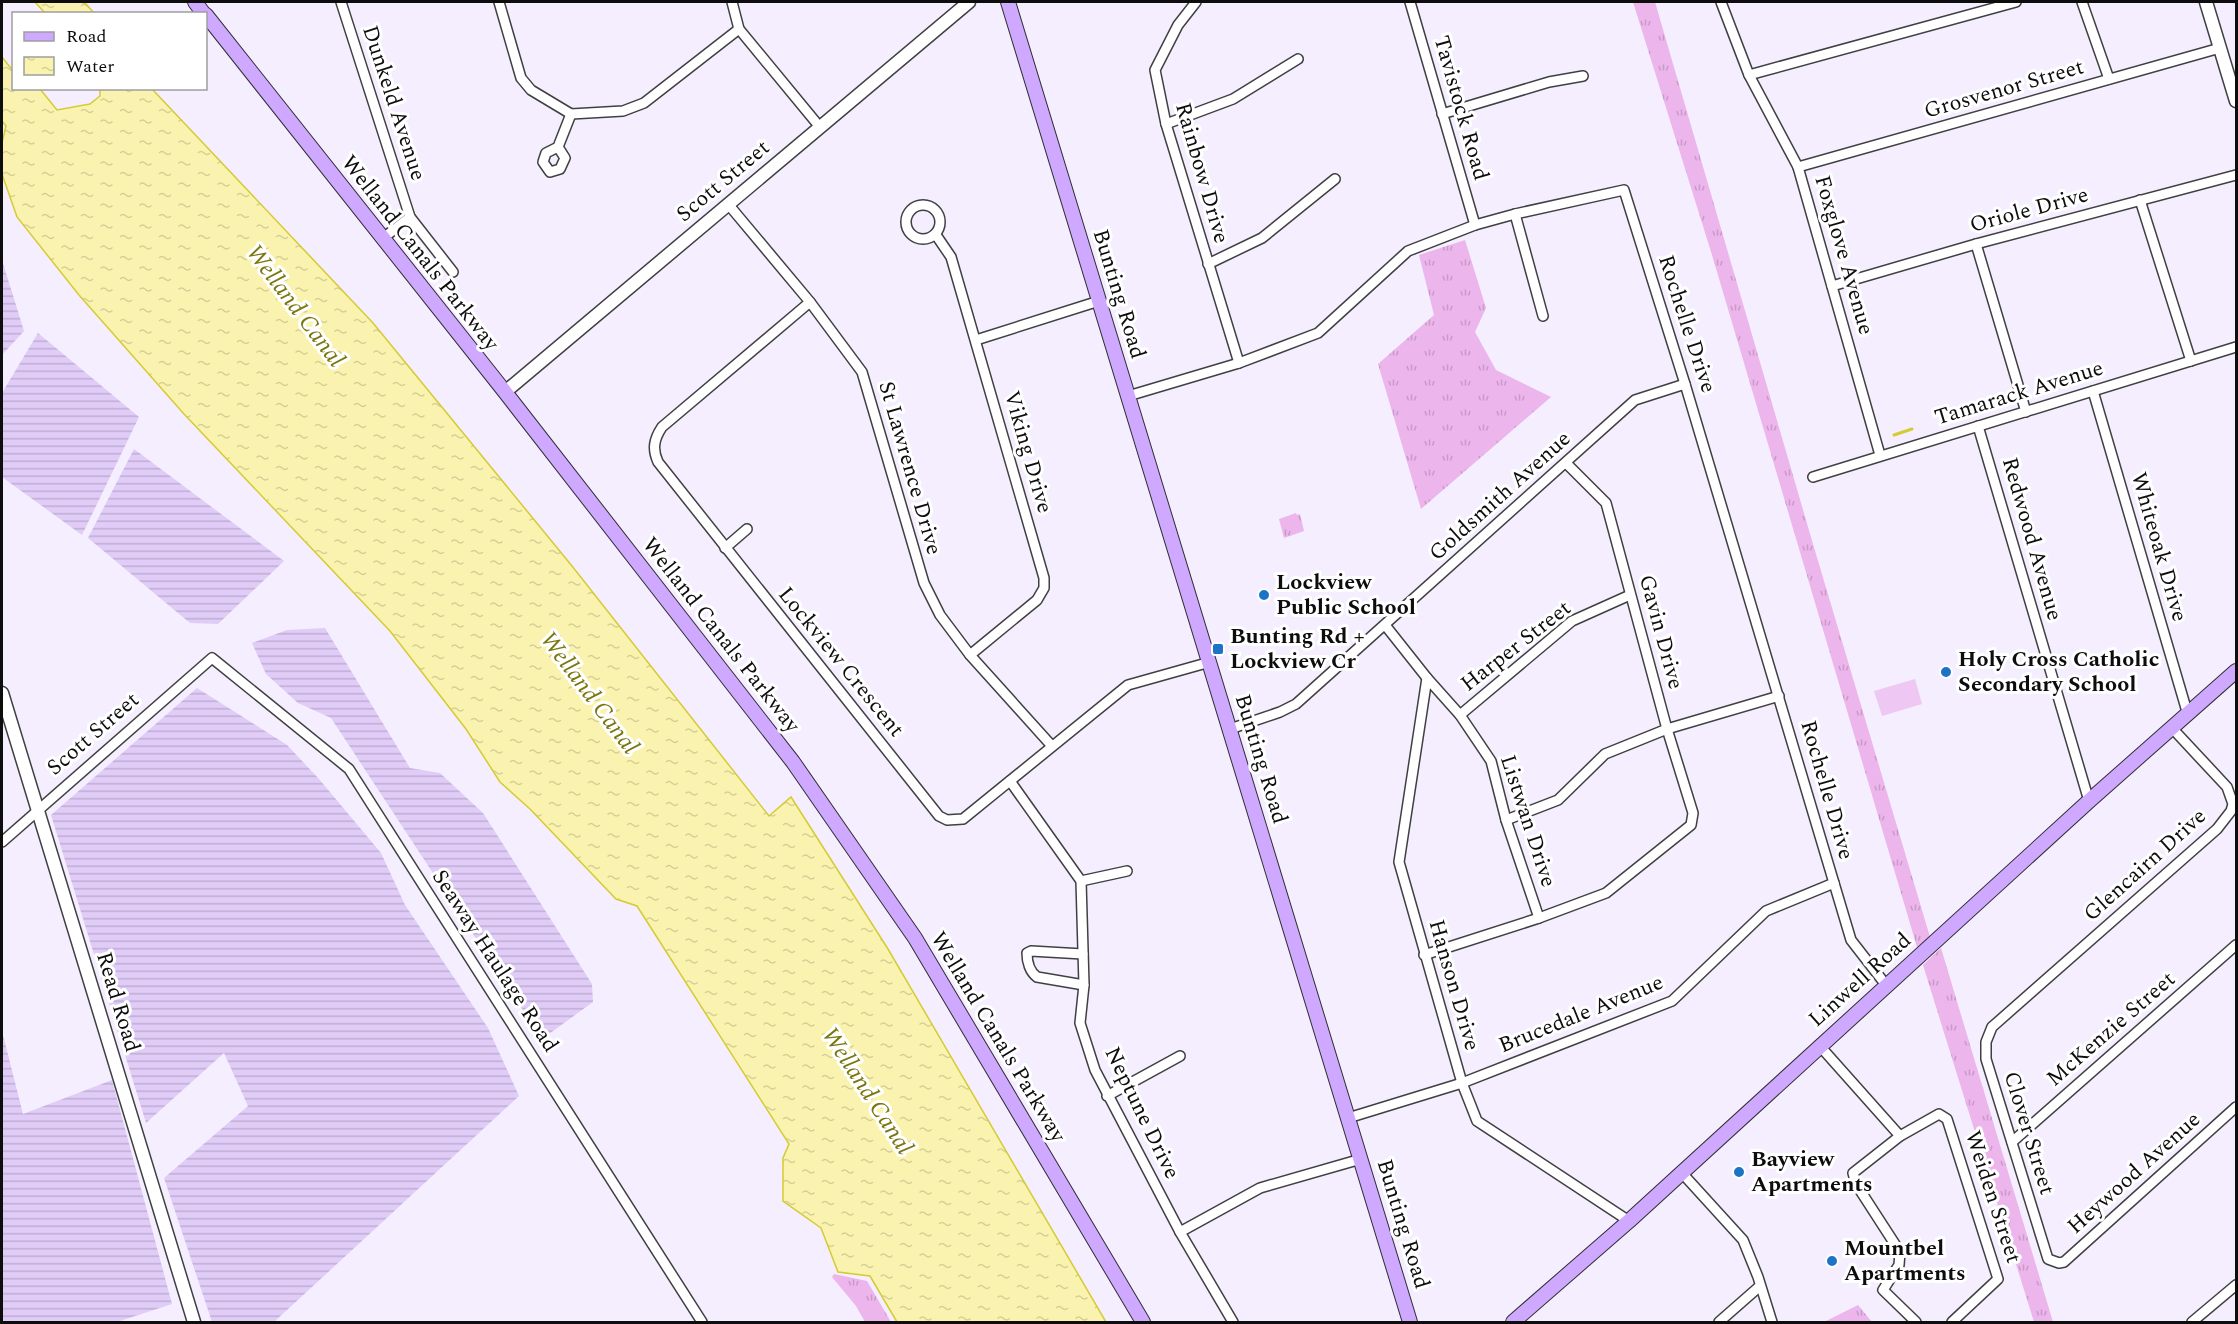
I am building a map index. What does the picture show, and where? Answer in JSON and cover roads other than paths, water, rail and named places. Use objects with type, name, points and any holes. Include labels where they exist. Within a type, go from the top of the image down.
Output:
[{"type":"main road","name":"Bunting Road","points":[[1008,2],[1410,1323]]},
{"type":"main road","name":"Welland Canals Parkway","points":[[207,17],[505,392],[793,762],[915,938],[1143,1323]]},
{"type":"main road","name":"Linwell Road","points":[[1513,1323],[1629,1221],[2089,801],[2236,671]]},
{"type":"street","name":"Dunkeld Avenue","points":[[341,2],[410,217],[453,272]]},
{"type":"street","points":[[499,2],[520,78],[531,90],[571,114],[623,111],[644,103],[739,28]]},
{"type":"street","points":[[732,2],[739,28],[819,126]]},
{"type":"street","name":"Scott Street","points":[[505,392],[969,2]]},
{"type":"street","name":"Rainbow Drive","points":[[1196,2],[1178,26],[1155,70],[1166,124],[1239,363]]},
{"type":"street","name":"Tavistock Road","points":[[1410,2],[1475,225]]},
{"type":"street","name":"Foxglove Avenue","points":[[1721,2],[1749,75],[1798,167],[1881,455]]},
{"type":"street","points":[[1749,75],[2016,2]]},
{"type":"street","points":[[2082,2],[2109,79]]},
{"type":"street","points":[[2206,2],[2236,101]]},
{"type":"street","name":"Grosvenor Street","points":[[1798,167],[2220,48]]},
{"type":"street","points":[[1166,124],[1233,99],[1298,59]]},
{"type":"street","points":[[1442,114],[1549,82],[1583,76]]},
{"type":"street","points":[[558,147],[571,114]]},
{"type":"street","name":"Oriole Drive","points":[[1832,286],[1976,244],[2236,175]]},
{"type":"street","points":[[1208,264],[1262,238],[1335,179]]},
{"type":"street","name":"Rochelle Drive","points":[[1128,396],[1239,363],[1318,333],[1408,251],[1475,225],[1623,190],[1685,384],[1851,940],[1886,985]]},
{"type":"street","points":[[2140,200],[2191,361]]},
{"type":"street","name":"St Lawrence Drive","points":[[728,204],[810,302],[862,372],[924,583],[940,615],[970,655],[1051,746]]},
{"type":"street","points":[[1515,214],[1543,316]]},
{"type":"street","name":"Dunkeld Avenue","points":[[382,239],[410,217]]},
{"type":"street","name":"Viking Drive","points":[[936,235],[951,257],[1044,578],[1044,588],[1037,600],[970,655]]},
{"type":"street","points":[[1976,244],[2026,412]]},
{"type":"street","points":[[976,340],[1099,301]]},
{"type":"street","name":"Lockview Crescent","points":[[810,302],[662,427],[654,437],[654,454],[724,548],[939,816],[947,820],[963,819],[1128,685],[1210,662]]},
{"type":"street","name":"Tamarack Avenue","points":[[1813,477],[2236,347]]},
{"type":"street","name":"Goldsmith Avenue","points":[[1230,729],[1281,712],[1296,704],[1635,400],[1685,384]]},
{"type":"street","name":"Whiteoak Drive","points":[[2093,391],[2188,715]]},
{"type":"street","name":"Redwood Avenue","points":[[1978,426],[2089,801]]},
{"type":"street","name":"Gavin Drive","points":[[1539,918],[1606,893],[1691,825],[1693,813],[1667,729],[1606,503],[1566,463]]},
{"type":"street","points":[[724,548],[747,529]]},
{"type":"street","name":"Harper Street","points":[[1460,715],[1572,621],[1630,595]]},
{"type":"street","name":"Listwan Drive","points":[[1385,625],[1460,715],[1491,761],[1506,820],[1539,918]]},
{"type":"street","name":"Scott Street","points":[[2,842],[212,658]]},
{"type":"street","name":"Seaway Haulage Road","points":[[212,658],[350,769],[702,1323]]},
{"type":"street","name":"Hanson Drive","points":[[1427,678],[1399,862],[1462,1083],[1477,1121],[1629,1221]]},
{"type":"street","name":"Read Road","points":[[2,693],[194,1323]]},
{"type":"street","points":[[1506,820],[1558,800],[1605,754],[1667,729],[1779,696]]},
{"type":"street","name":"Glencairn Drive","points":[[2005,1016],[2217,829],[2232,811],[2233,804],[2227,787],[2172,728]]},
{"type":"street","points":[[1010,781],[1081,881],[1127,871]]},
{"type":"street","name":"Neptune Drive","points":[[1081,881],[1084,985],[1080,1023],[1095,1070],[1180,1232],[1233,1323]]},
{"type":"street","name":"Brucedale Avenue","points":[[1348,1118],[1462,1083],[1672,1001],[1766,911],[1834,883]]},
{"type":"street","points":[[1424,955],[1539,918]]},
{"type":"street","name":"McKenzie Street","points":[[2012,1142],[2236,945]]},
{"type":"street","points":[[1083,954],[1031,951],[1027,953],[1027,959],[1032,974],[1037,977],[1084,985]]},
{"type":"street","name":"Clover Street","points":[[2005,1016],[1992,1027],[1986,1042],[1986,1059],[2048,1259],[2055,1262]]},
{"type":"street","points":[[1819,1046],[1900,1136]]},
{"type":"street","points":[[1107,1096],[1180,1056]]},
{"type":"street","name":"Heywood Avenue","points":[[2055,1262],[2064,1262],[2236,1107]]},
{"type":"street","name":"Weiden Street","points":[[1916,1323],[1883,1290],[1899,1265],[1900,1252],[1856,1184],[1853,1173],[1900,1136],[1939,1113],[1947,1119],[1998,1280],[1952,1323]]},
{"type":"street","points":[[1180,1232],[1260,1188],[1361,1159]]},
{"type":"street","points":[[1682,1173],[1743,1240],[1750,1254],[1772,1323]]},
{"type":"street","points":[[2192,1323],[2236,1285]]},
{"type":"street","points":[[1719,1323],[1760,1286]]},
{"type":"water","points":[[35,2],[81,2],[93,12],[44,12]]},
{"type":"water","name":"Welland Canal","points":[[2,57],[12,70],[12,90],[41,90],[57,110],[90,104],[100,96],[100,90],[153,90],[373,323],[572,566],[769,816],[791,797],[888,949],[1106,1322],[897,1322],[870,1276],[838,1272],[821,1228],[783,1201],[783,1158],[789,1144],[637,906],[616,899],[530,809],[500,782],[466,729],[390,631],[184,414],[79,295],[17,217],[2,174],[2,143],[6,126],[2,121]]},
{"type":"waterway","points":[[1894,435],[1912,429]]},
{"type":"place","name":"Lockview Public School","points":[[1264,595]]},
{"type":"place","name":"Bunting Rd + Lockview Cr","points":[[1218,649]]},
{"type":"place","name":"Holy Cross Catholic Secondary School","points":[[1946,672]]},
{"type":"place","name":"Bayview Apartments","points":[[1739,1172]]},
{"type":"place","name":"Mountbel Apartments","points":[[1832,1261]]}]
